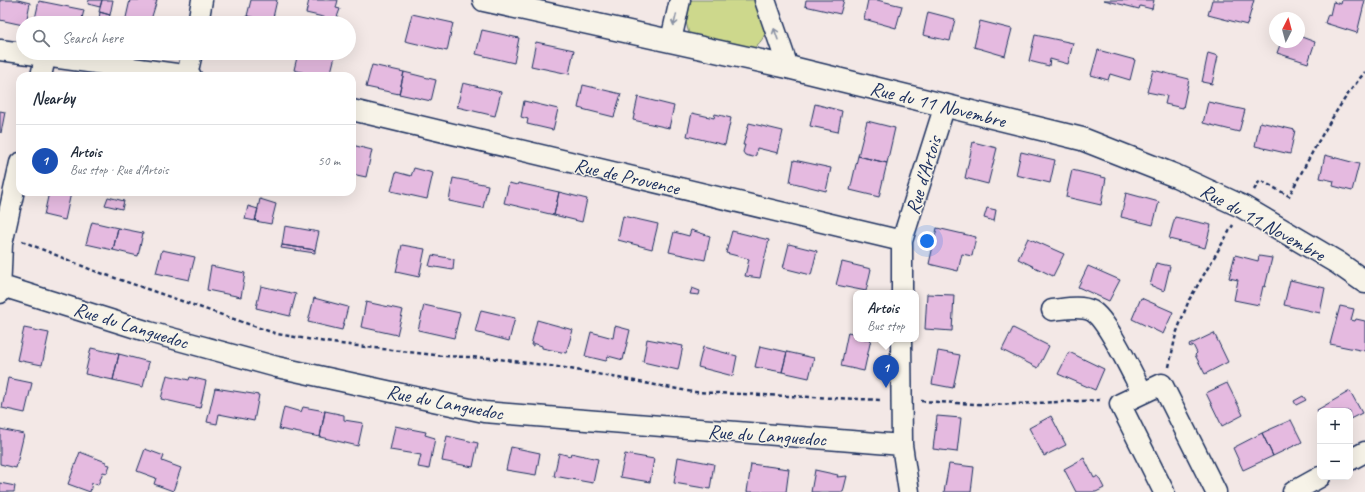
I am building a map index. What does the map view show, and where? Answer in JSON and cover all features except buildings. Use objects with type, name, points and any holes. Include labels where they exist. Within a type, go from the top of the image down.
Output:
[{"type":"street","points":[[199,16],[202,0]]},
{"type":"street","name":"Rue du 11 Novembre","points":[[484,0],[788,67],[1082,139],[1176,176],[1244,207],[1338,263],[1365,282]]},
{"type":"street","points":[[671,40],[680,0]]},
{"type":"street","points":[[765,0],[788,67]]},
{"type":"street","points":[[0,50],[16,56]]},
{"type":"street","points":[[25,60],[43,67],[124,72]]},
{"type":"street","points":[[190,72],[191,60]]},
{"type":"street","name":"Rue d'Artois","points":[[902,290],[902,241],[945,105]]},
{"type":"street","name":"Rue de Provence","points":[[356,111],[902,241]]},
{"type":"street","points":[[1,290],[2,244],[16,180]]},
{"type":"street","name":"Rue du Languedoc","points":[[1,290],[277,367],[484,412],[565,420],[902,445]]},
{"type":"street","points":[[1052,310],[1077,308],[1092,311],[1104,323],[1142,392]]},
{"type":"street","points":[[901,342],[902,445],[909,492]]},
{"type":"street","points":[[1164,492],[1120,404],[1142,392],[1162,384],[1216,492]]},
{"type":"street","points":[[1293,492],[1317,479]]},
{"type":"path","points":[[1252,193],[1260,180],[1290,196],[1349,90],[1365,72]]},
{"type":"path","points":[[1162,384],[1169,371],[1176,334],[1189,300],[1234,224]]},
{"type":"path","points":[[5,228],[24,243],[92,270],[277,334],[332,343],[443,356],[491,358],[564,368],[693,392],[992,405],[1103,400],[1120,404]]},
{"type":"green space","points":[[691,0],[757,0],[766,26],[763,37],[753,49],[689,34],[686,22]]},
{"type":"place","name":"Artois","points":[[886,388]]}]
